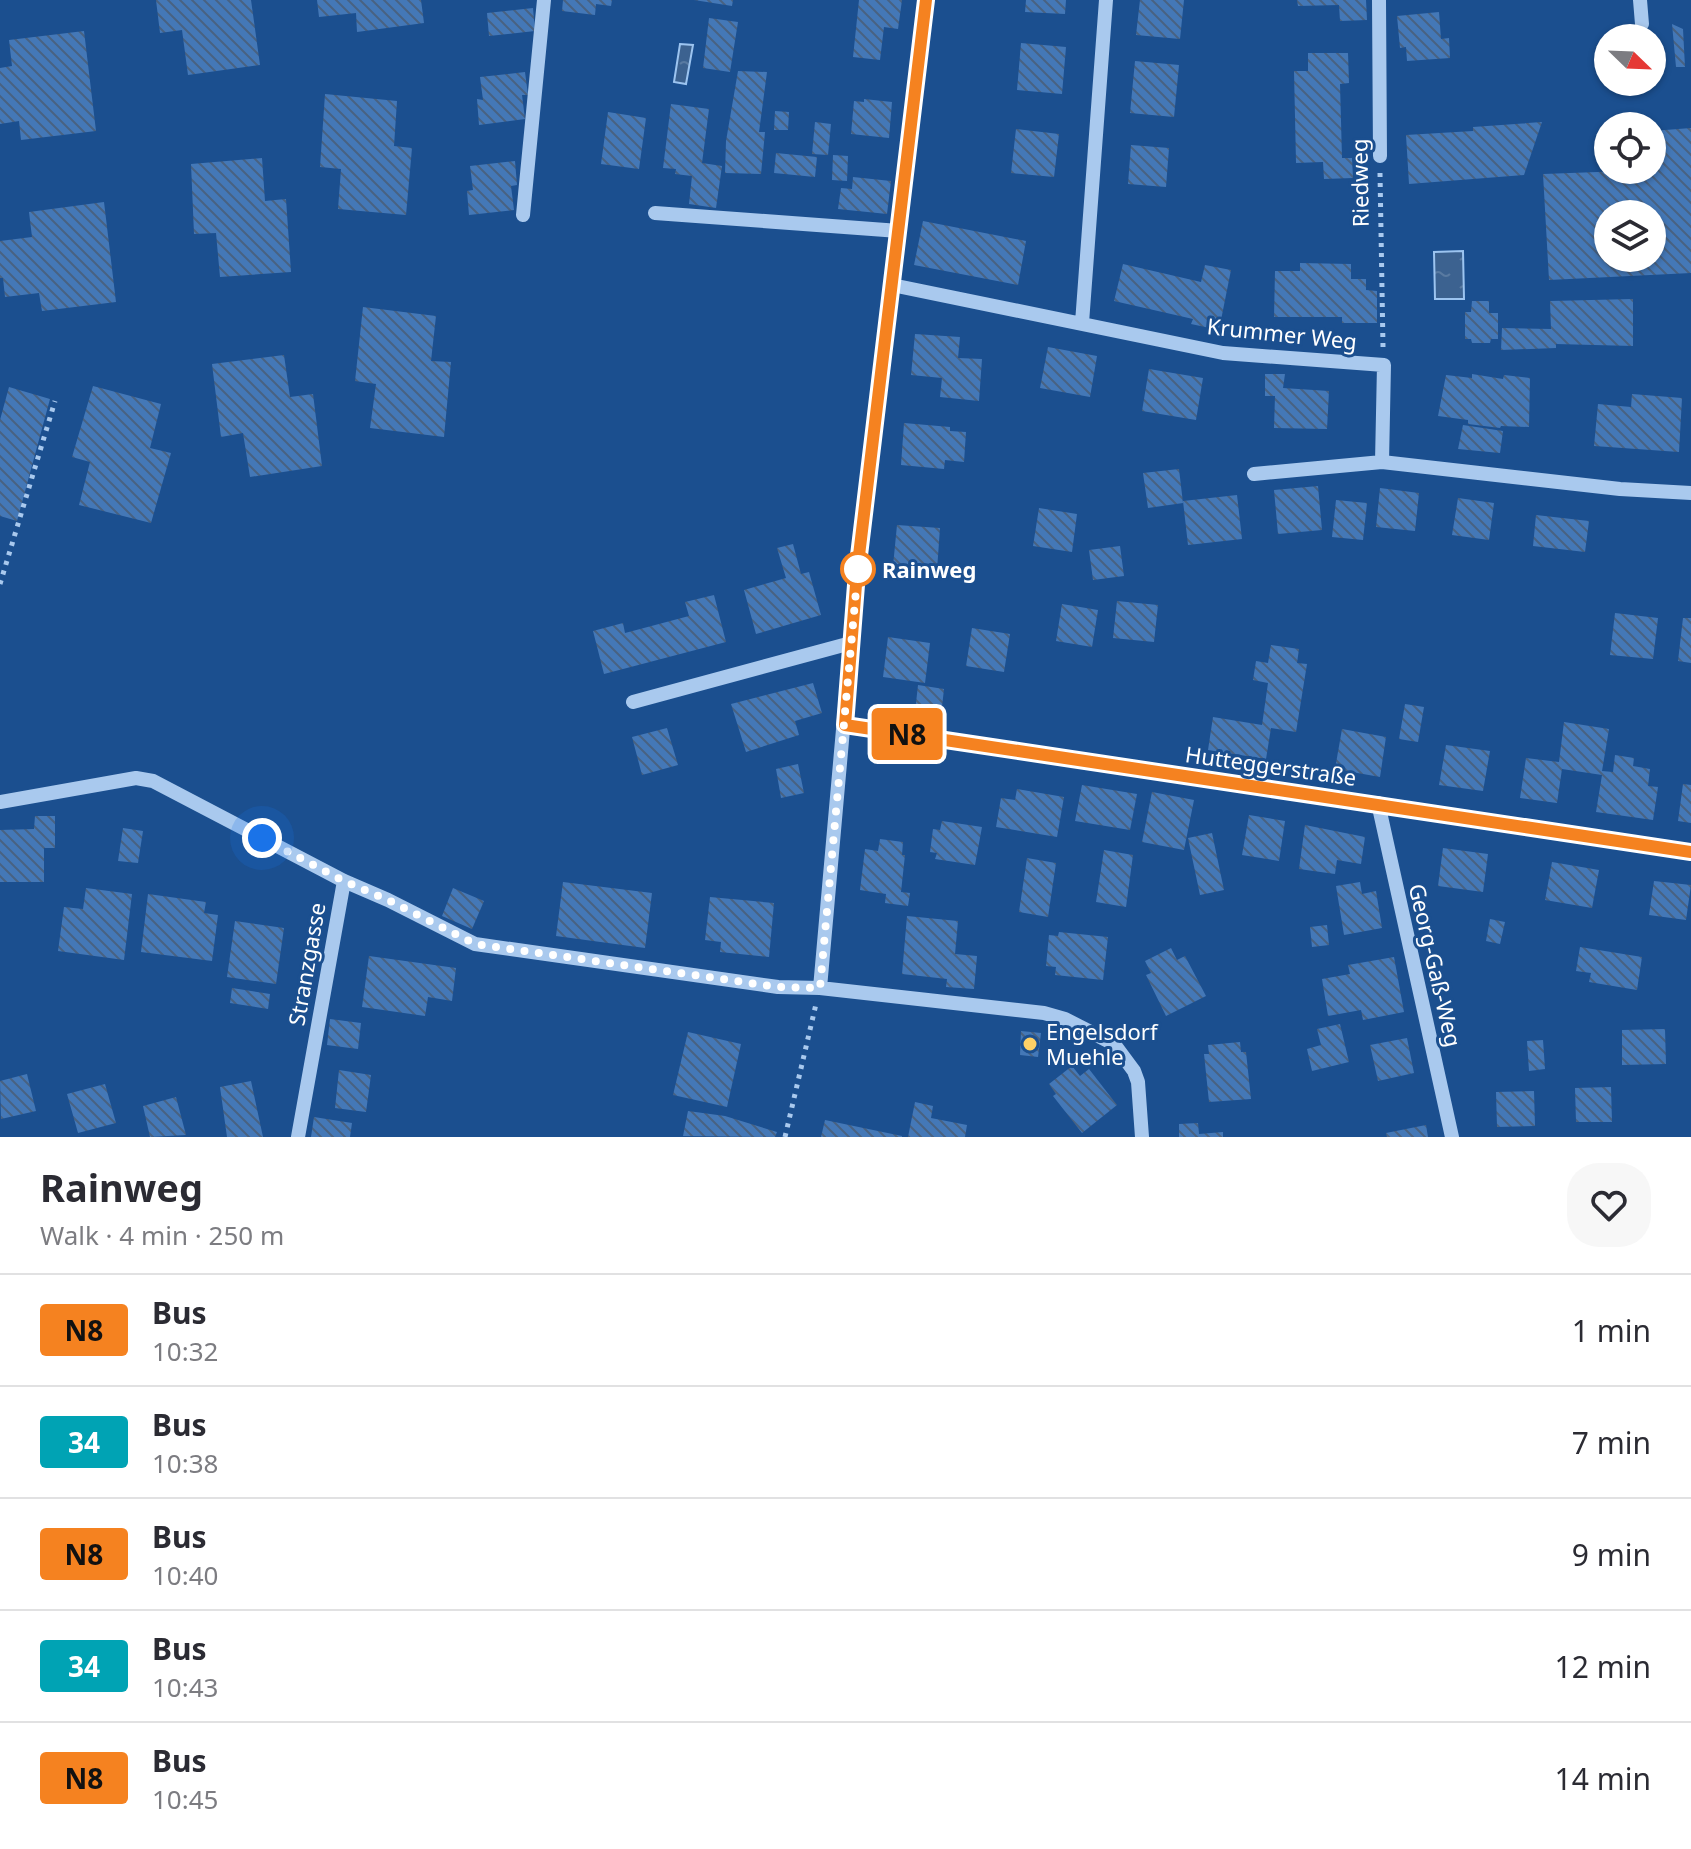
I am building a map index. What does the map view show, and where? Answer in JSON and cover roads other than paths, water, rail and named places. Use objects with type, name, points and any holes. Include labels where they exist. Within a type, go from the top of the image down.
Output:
[{"type":"street","points":[[523,215],[544,0]]},
{"type":"street","points":[[820,988],[851,643],[926,0]]},
{"type":"street","points":[[1082,323],[1106,0]]},
{"type":"street","name":"Riedweg","points":[[1379,0],[1380,156]]},
{"type":"street","points":[[1640,0],[1642,24]]},
{"type":"street","points":[[655,213],[899,231]]},
{"type":"street","name":"Krummer Weg","points":[[892,285],[1223,353],[1384,365],[1382,462]]},
{"type":"street","points":[[1254,474],[1382,462],[1620,489],[1691,493]]},
{"type":"street","points":[[633,702],[851,643]]},
{"type":"street","name":"Hutteggerstraße","points":[[845,725],[1691,852]]},
{"type":"street","name":"Stranzgasse","points":[[0,802],[136,778],[153,781],[344,881],[298,1137]]},
{"type":"street","name":"Georg-Gaß-Weg","points":[[1378,803],[1452,1137]]},
{"type":"street","points":[[344,881],[475,944],[778,987],[820,988],[1044,1013],[1065,1019],[1104,1037],[1121,1050],[1137,1077],[1142,1137]]},
{"type":"water","points":[[680,44],[693,45],[686,84],[674,82]]},
{"type":"water","points":[[1463,251],[1464,299],[1435,299],[1434,252]]},
{"type":"place","name":"Rainweg","points":[[858,569]]},
{"type":"place","name":"Engelsdorf Muehle","points":[[1030,1044]]}]
